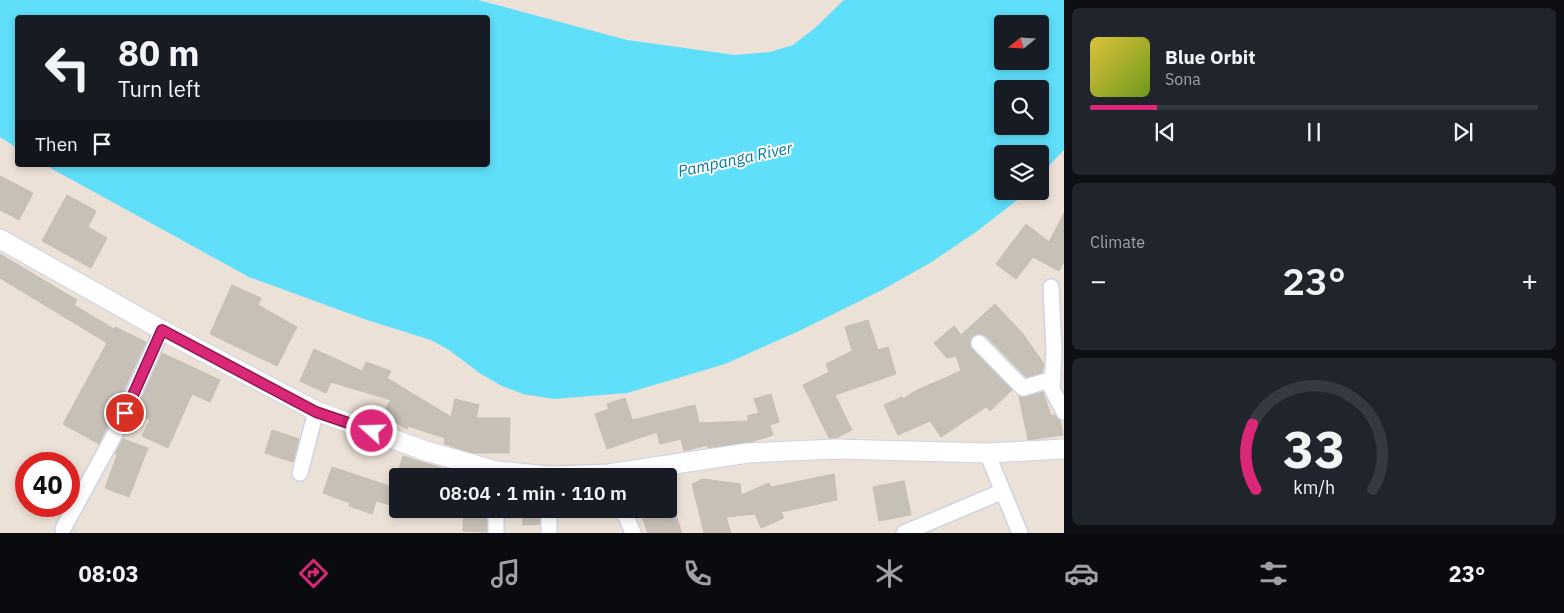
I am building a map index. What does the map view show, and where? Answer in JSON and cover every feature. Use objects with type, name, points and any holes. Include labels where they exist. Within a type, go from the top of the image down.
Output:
[{"type":"street","points":[[0,238],[162,330],[316,412],[478,468]]},
{"type":"street","points":[[1051,287],[1052,388],[1064,412]]},
{"type":"street","points":[[63,529],[117,430],[162,330]]},
{"type":"street","points":[[979,343],[1023,388],[1031,388],[1053,379]]},
{"type":"street","points":[[300,474],[316,412]]},
{"type":"street","points":[[653,468],[748,453],[836,449],[987,453],[1064,449]]},
{"type":"street","points":[[987,453],[1001,492],[1020,533]]},
{"type":"street","points":[[904,533],[1001,492]]},
{"type":"street","points":[[496,518],[496,533]]},
{"type":"street","points":[[549,533],[550,518]]},
{"type":"street","points":[[627,518],[633,533]]},
{"type":"water","name":"Pampanga River","points":[[0,0],[478,0],[627,40],[735,55],[770,52],[793,45],[815,28],[844,0],[1064,0],[1064,150],[1049,166],[1049,145],[994,145],[994,200],[1017,200],[976,232],[930,263],[882,290],[799,331],[725,364],[627,393],[554,399],[523,394],[502,386],[431,340],[367,320],[249,277],[49,167],[490,167],[490,15],[15,15],[15,147],[0,137]]},
{"type":"building","points":[[0,176],[33,193],[19,220],[0,210]]},
{"type":"building","points":[[67,195],[96,211],[88,227],[107,238],[91,268],[42,241]]},
{"type":"building","points":[[1064,213],[1064,262],[1059,271],[1033,257],[1016,279],[996,264],[1026,224],[1049,242]]},
{"type":"building","points":[[0,254],[77,300],[74,305],[114,329],[115,327],[146,342],[99,444],[63,424],[107,343],[0,278]]},
{"type":"building","points":[[232,285],[261,298],[258,305],[297,327],[277,366],[210,334]]},
{"type":"building","points":[[995,304],[1023,334],[1044,364],[1042,373],[1026,377],[986,336],[976,334],[970,340],[972,349],[1012,390],[990,411],[986,407],[941,437],[930,421],[898,435],[884,405],[902,397],[903,399],[915,391],[961,371],[956,356],[947,358],[934,343],[954,326],[961,335]]},
{"type":"building","points":[[868,320],[878,350],[888,347],[896,374],[835,395],[852,430],[836,438],[829,438],[803,385],[829,372],[826,364],[852,351],[845,327]]},
{"type":"building","points":[[314,349],[362,371],[366,362],[391,371],[387,378],[451,417],[455,399],[479,405],[476,418],[510,418],[509,453],[473,453],[444,444],[445,438],[408,426],[407,429],[382,414],[391,400],[331,382],[326,393],[300,381]]},
{"type":"building","points":[[162,353],[220,380],[210,402],[192,394],[168,448],[142,436],[150,420],[135,413]]},
{"type":"building","points":[[1043,392],[1051,416],[1055,415],[1060,420],[1063,435],[1028,440],[1019,396],[1026,397]]},
{"type":"building","points":[[771,394],[779,422],[770,425],[773,435],[751,442],[708,448],[708,445],[684,451],[681,439],[660,444],[657,432],[607,449],[595,414],[609,409],[607,404],[625,398],[632,420],[695,405],[699,423],[749,421],[747,416],[759,413],[754,399]]},
{"type":"building","points":[[272,430],[299,439],[293,462],[265,453]]},
{"type":"building","points":[[123,439],[148,448],[129,497],[105,488],[117,455],[115,454]]},
{"type":"building","points":[[403,456],[441,468],[399,468]]},
{"type":"building","points":[[332,467],[389,486],[389,505],[376,501],[372,514],[349,506],[350,503],[323,493]]},
{"type":"building","points":[[834,474],[837,500],[781,512],[784,518],[761,528],[755,514],[726,517],[731,533],[704,533],[692,484],[703,479],[740,484],[741,495],[769,483],[771,487]]},
{"type":"building","points":[[904,481],[911,515],[879,521],[873,487]]},
{"type":"building","points":[[464,518],[487,518],[487,532],[463,531]]},
{"type":"building","points":[[523,518],[540,518],[540,524],[523,525]]},
{"type":"building","points":[[642,518],[677,518],[682,533],[648,533]]},
{"type":"route","points":[[125,413],[162,330],[316,412],[372,431]]}]
